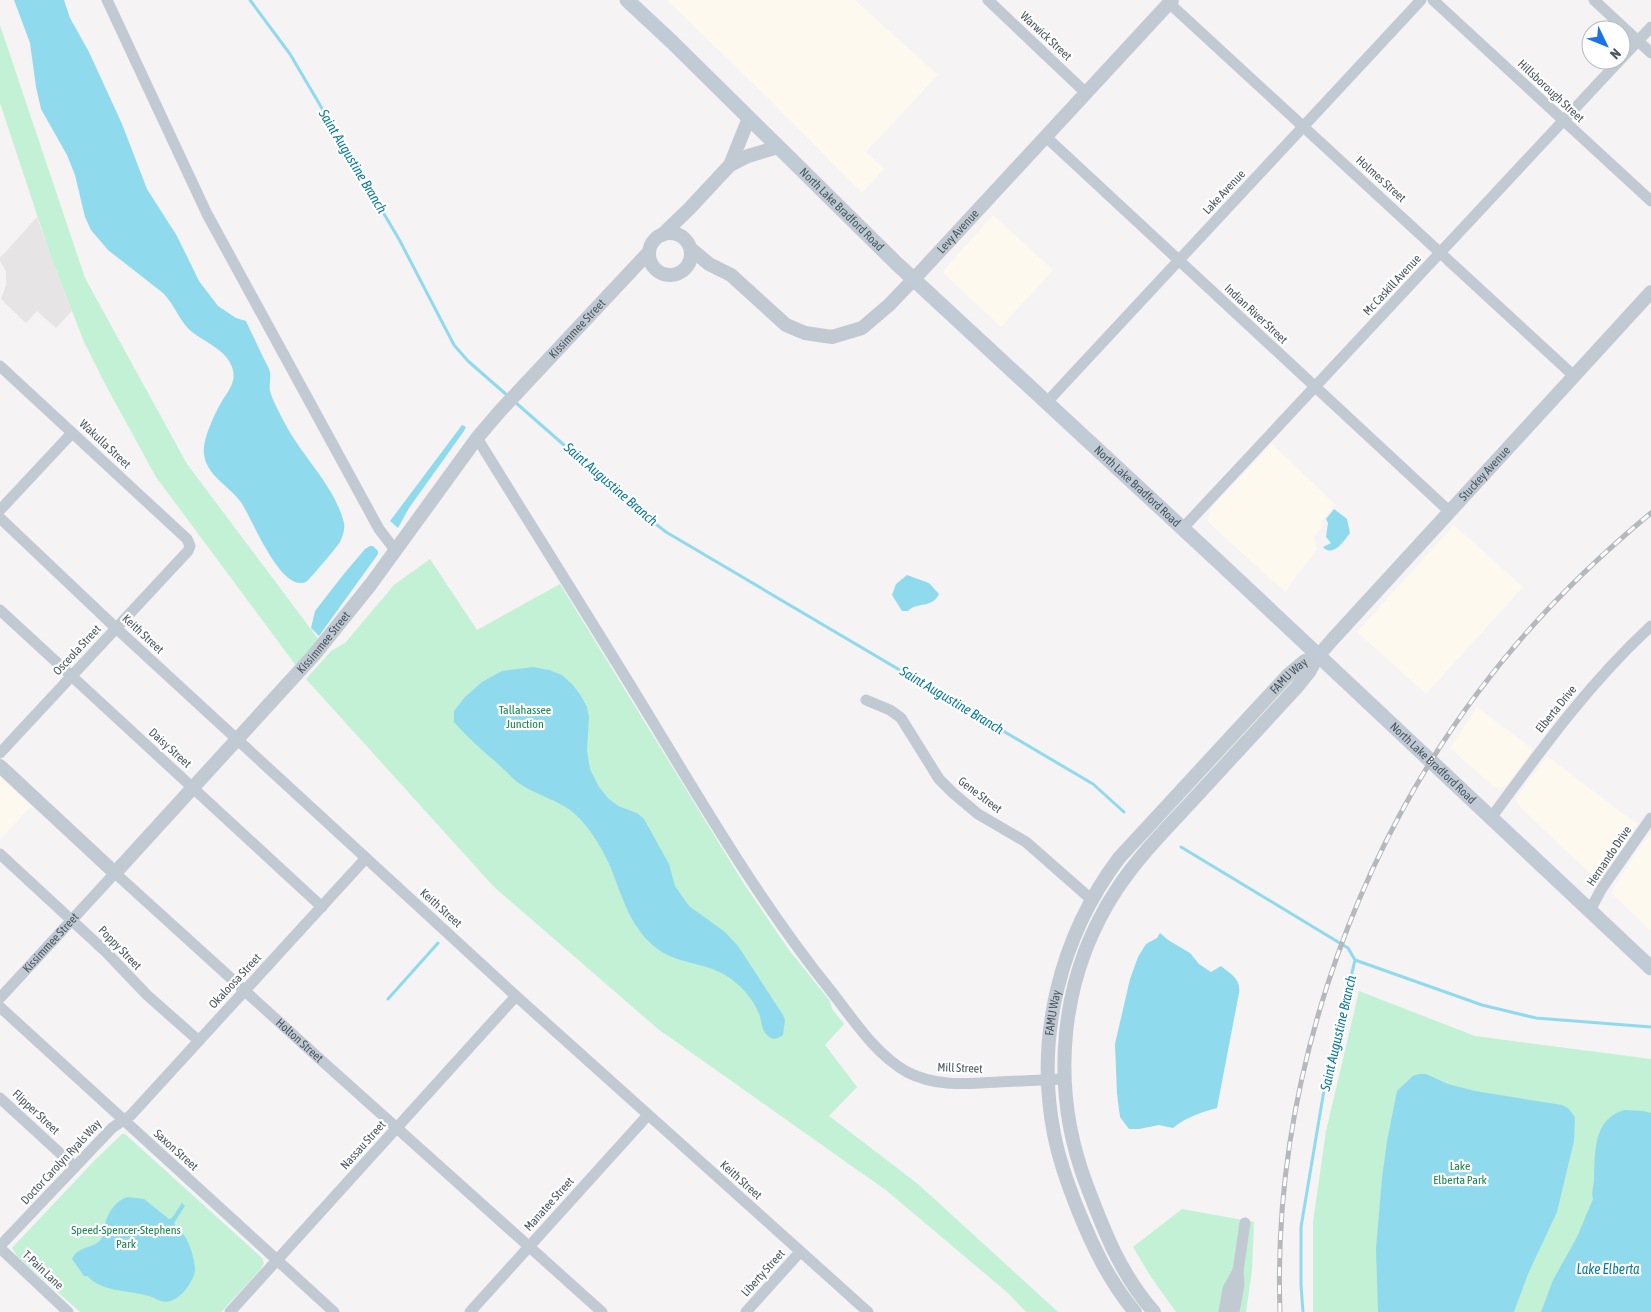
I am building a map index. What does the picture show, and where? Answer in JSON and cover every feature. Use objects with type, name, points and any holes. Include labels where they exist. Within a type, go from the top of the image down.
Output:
[{"type":"main road","name":"North Lake Bradford Road","points":[[627,0],[672,41],[914,279],[1183,528],[1651,968]]},
{"type":"street","points":[[107,0],[214,227],[379,529],[395,550]]},
{"type":"street","name":"Warwick Street","points":[[988,0],[1086,93]]},
{"type":"street","name":"Lake Avenue","points":[[1047,402],[1421,0]]},
{"type":"street","name":"Hillsborough Street","points":[[1433,0],[1651,201]]},
{"type":"street","points":[[1594,0],[1651,53]]},
{"type":"street","name":"Levy Avenue","points":[[690,245],[709,264],[731,275],[786,325],[805,333],[832,337],[862,328],[889,305],[914,279],[1170,1]]},
{"type":"street","name":"Holmes Street","points":[[1170,1],[1303,127],[1574,376]]},
{"type":"street","name":"Mc Caskill Avenue","points":[[1631,49],[1651,27]]},
{"type":"street","name":"Mc Caskill Avenue","points":[[1183,528],[1611,70]]},
{"type":"street","points":[[730,165],[749,118]]},
{"type":"street","name":"Indian River Street","points":[[1045,136],[1450,511]]},
{"type":"street","points":[[658,272],[651,263],[649,252],[651,245],[689,209],[730,165],[748,156],[778,147]]},
{"type":"street","points":[[686,269],[692,256],[686,226],[689,209]]},
{"type":"street","points":[[662,235],[676,234],[683,237],[690,245]]},
{"type":"street","name":"Kissimmee Street","points":[[0,998],[238,740],[332,634],[477,438],[521,387],[649,252]]},
{"type":"street","points":[[629,273],[642,270],[672,275],[680,274],[694,265],[709,264]]},
{"type":"street","name":"Stuckey Avenue","points":[[1318,656],[1651,292]]},
{"type":"street","name":"Wakulla Street","points":[[0,366],[189,543]]},
{"type":"street","points":[[0,510],[72,433]]},
{"type":"street","name":"Mill Street","points":[[477,438],[756,890],[798,950],[870,1038],[896,1065],[913,1075],[932,1081],[959,1084],[1064,1079]]},
{"type":"street","name":"Keith Street","points":[[0,518],[116,628],[516,996],[868,1312]]},
{"type":"street","name":"Osceola Street","points":[[0,752],[188,551],[189,543]]},
{"type":"street","name":"Daisy Street","points":[[0,610],[322,907]]},
{"type":"street","name":"Elberta Drive","points":[[1491,818],[1582,698],[1614,662],[1651,626]]},
{"type":"street","name":"FAMU Way","points":[[1135,1312],[1118,1291],[1091,1241],[1072,1193],[1054,1135],[1048,1080],[1050,1027],[1058,982],[1073,939],[1092,900],[1131,844],[1288,675],[1305,662],[1318,656]]},
{"type":"street","name":"FAMU Way","points":[[1154,1312],[1139,1294],[1120,1264],[1084,1180],[1072,1140],[1066,1107],[1064,1079],[1066,1032],[1075,983],[1090,939],[1110,900],[1126,876],[1147,850],[1296,688],[1309,672],[1318,656]]},
{"type":"street","name":"Gene Street","points":[[866,700],[890,710],[901,718],[938,779],[953,793],[978,814],[1026,842],[1092,900]]},
{"type":"street","name":"Holton Street","points":[[0,766],[396,1128],[602,1312]]},
{"type":"street","name":"Hernando Drive","points":[[1590,910],[1602,888],[1651,818]]},
{"type":"street","name":"Poppy Street","points":[[0,854],[72,919],[147,995],[199,1041]]},
{"type":"street","name":"Okaloosa Street","points":[[123,1120],[130,1115],[199,1041],[366,858]]},
{"type":"street","name":"Nassau Street","points":[[230,1312],[516,996]]},
{"type":"street","name":"Saxon Street","points":[[0,1007],[334,1312]]},
{"type":"street","name":"Flipper Street","points":[[0,1098],[75,1167]]},
{"type":"street","name":"Manatee Street","points":[[470,1312],[648,1115]]},
{"type":"street","name":"Doctor Carolyn Ryals Way","points":[[0,1247],[112,1128],[123,1120]]},
{"type":"street","points":[[1234,1312],[1239,1285],[1238,1271],[1245,1223]]},
{"type":"street","name":"T-Pain Lane","points":[[0,1247],[68,1312]]},
{"type":"street","name":"Liberty Street","points":[[746,1312],[800,1252]]},
{"type":"street","points":[[1224,1312],[1228,1288],[1238,1271]]},
{"type":"shaded area","points":[[667,0],[855,0],[938,75],[866,152],[884,169],[862,193]]},
{"type":"shaded area","points":[[993,215],[1053,270],[1001,327],[944,274],[944,270]]},
{"type":"shaded area","points":[[37,217],[72,311],[56,328],[37,311],[26,323],[1,299],[6,285],[6,271],[0,258]]},
{"type":"shaded area","points":[[1272,444],[1336,505],[1321,522],[1324,525],[1314,537],[1317,549],[1285,592],[1208,522],[1211,508]]},
{"type":"shaded area","points":[[1454,525],[1523,587],[1426,694],[1357,632]]},
{"type":"shaded area","points":[[1477,707],[1533,749],[1507,785],[1499,789],[1493,786],[1450,748]]},
{"type":"shaded area","points":[[1547,756],[1637,824],[1601,875],[1595,878],[1521,808],[1515,799]]},
{"type":"shaded area","points":[[0,777],[31,806],[0,840]]},
{"type":"shaded area","points":[[1651,833],[1651,931],[1611,893],[1632,858]]},
{"type":"green space","points":[[0,25],[85,278],[187,464],[319,640],[297,667],[156,477],[84,342],[50,254],[0,103]]},
{"type":"green space","name":"Tallahassee Junction","points":[[430,559],[477,630],[560,584],[744,884],[789,950],[830,1001],[832,1009],[844,1024],[825,1045],[857,1087],[829,1116],[918,1184],[1058,1312],[1026,1312],[1008,1293],[887,1191],[658,1029],[494,887],[306,679],[331,651],[345,643],[394,585]]},
{"type":"green space","name":"Lake Elberta Park","points":[[1359,991],[1475,1036],[1651,1059],[1651,1312],[1313,1312],[1313,1222],[1326,1131]]},
{"type":"green space","name":"Speed-Spencer-Stephens Park","points":[[122,1134],[125,1134],[262,1258],[264,1263],[260,1270],[221,1312],[80,1312],[18,1257],[12,1248]]},
{"type":"green space","points":[[1182,1209],[1254,1222],[1252,1270],[1246,1312],[1176,1312],[1151,1277],[1133,1247]]},
{"type":"water","points":[[14,0],[64,0],[70,18],[89,52],[122,124],[147,189],[177,236],[199,281],[218,306],[236,318],[246,321],[270,370],[270,391],[278,411],[295,440],[327,486],[340,510],[344,523],[344,532],[340,542],[306,582],[296,582],[286,576],[268,552],[240,501],[209,468],[204,454],[205,442],[216,412],[232,385],[234,377],[232,367],[220,351],[188,328],[163,293],[108,250],[91,230],[85,217],[75,175],[67,155],[41,109],[30,43]]},
{"type":"water","points":[[462,425],[466,427],[464,431],[409,508],[398,528],[390,521]]},
{"type":"water","points":[[1334,509],[1347,519],[1350,533],[1338,547],[1331,551],[1323,547],[1331,543],[1326,537],[1328,523],[1326,519]]},
{"type":"water","points":[[373,546],[378,551],[378,554],[319,636],[311,628],[315,611],[365,549]]},
{"type":"water","points":[[907,575],[929,583],[939,594],[936,599],[933,602],[916,606],[908,611],[902,611],[892,595],[896,584]]},
{"type":"water","points":[[533,667],[562,675],[581,696],[587,707],[589,717],[587,750],[590,769],[599,787],[618,806],[637,813],[644,819],[669,864],[675,886],[689,906],[725,932],[738,946],[783,1015],[785,1020],[783,1035],[773,1039],[765,1033],[753,1002],[741,987],[731,979],[717,971],[671,957],[646,939],[627,910],[603,852],[581,820],[570,810],[520,784],[454,722],[454,711],[464,698],[482,682],[502,671]]},
{"type":"water","points":[[1160,933],[1190,953],[1199,964],[1211,972],[1221,966],[1232,974],[1237,980],[1239,993],[1217,1108],[1189,1118],[1173,1128],[1159,1125],[1129,1129],[1120,1117],[1115,1044],[1130,979],[1138,957],[1146,944],[1157,938]]},
{"type":"water","points":[[1426,1074],[1448,1084],[1475,1091],[1562,1105],[1568,1108],[1575,1117],[1574,1141],[1557,1212],[1528,1274],[1514,1312],[1378,1312],[1376,1249],[1387,1141],[1397,1091],[1413,1076]]},
{"type":"water","name":"Lake Elberta","points":[[1624,1110],[1651,1113],[1651,1312],[1541,1312],[1553,1280],[1577,1237],[1593,1199],[1596,1148],[1601,1129],[1614,1114]]},
{"type":"water","points":[[128,1197],[144,1199],[169,1219],[172,1218],[182,1203],[185,1206],[174,1223],[188,1242],[195,1271],[186,1289],[171,1301],[161,1301],[145,1295],[107,1288],[84,1276],[72,1259],[78,1251],[95,1244],[101,1239],[110,1211],[116,1204]]},
{"type":"waterway","name":"Saint Augustine Branch","points":[[250,0],[290,54],[400,241],[454,345],[468,361],[508,396]]},
{"type":"waterway","name":"Saint Augustine Branch","points":[[515,402],[638,510],[666,532],[1093,784],[1124,812]]},
{"type":"waterway","name":"Saint Augustine Branch","points":[[1181,847],[1348,948],[1355,960],[1324,1090],[1301,1227],[1303,1312]]},
{"type":"waterway","points":[[388,999],[438,943]]},
{"type":"waterway","points":[[1355,960],[1482,1005],[1536,1018],[1651,1027]]},
{"type":"railway","points":[[1280,1312],[1281,1230],[1289,1147],[1305,1066],[1327,985],[1356,906],[1392,831],[1433,759],[1479,691],[1518,642],[1560,597],[1604,554],[1651,513]]}]
